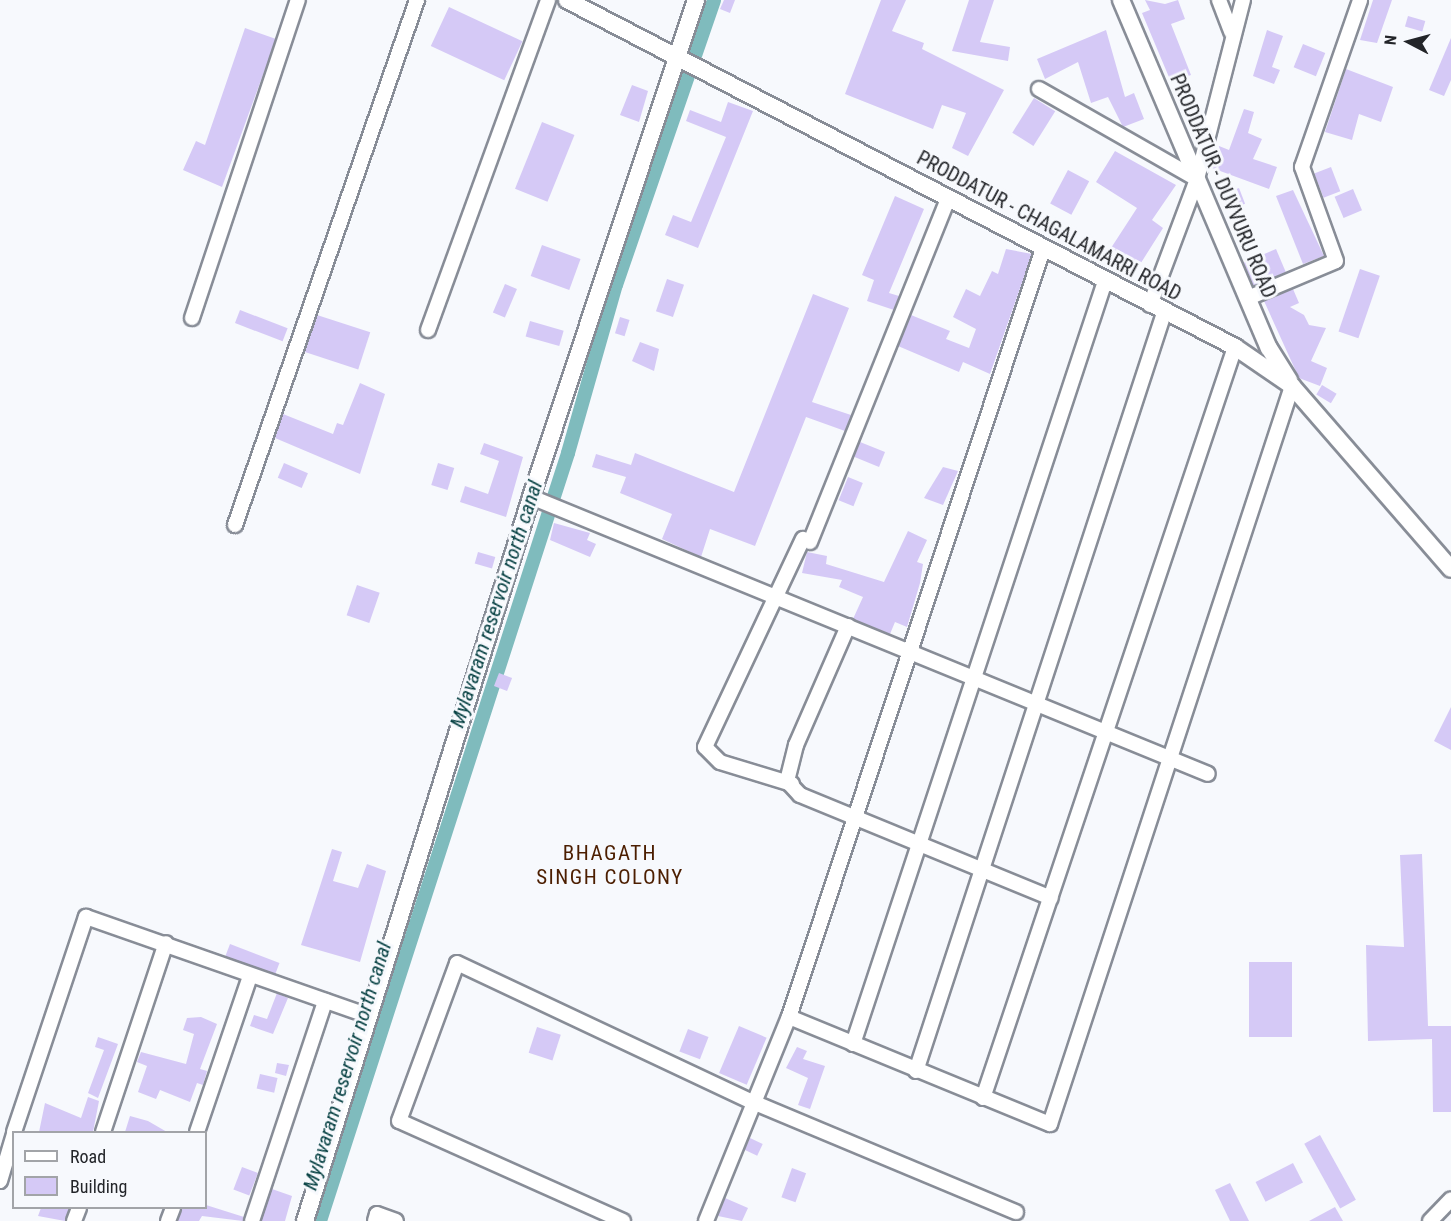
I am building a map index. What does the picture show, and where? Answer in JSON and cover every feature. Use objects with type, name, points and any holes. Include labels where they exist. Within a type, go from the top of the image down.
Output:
[{"type":"main road","name":"PRODDATUR - CHAGALAMARRI ROAD","points":[[567,0],[680,54],[1043,249],[1235,347],[1293,386],[1451,569]]},
{"type":"main road","points":[[305,1221],[531,497],[680,54],[696,0]]},
{"type":"main road","name":"PRODDATUR - DUVVURU ROAD","points":[[1121,0],[1248,298],[1293,386]]},
{"type":"street","points":[[192,318],[298,0]]},
{"type":"street","points":[[235,525],[417,0]]},
{"type":"street","points":[[428,330],[548,0]]},
{"type":"street","points":[[1220,0],[1232,32]]},
{"type":"street","points":[[916,1071],[1035,701],[1197,179],[1232,32],[1243,0]]},
{"type":"street","points":[[1248,298],[1336,261],[1302,167],[1360,0]]},
{"type":"street","points":[[1039,88],[1197,179]]},
{"type":"street","points":[[792,784],[720,762],[705,747],[775,597],[806,541],[948,198]]},
{"type":"street","points":[[706,1221],[789,1017],[1043,249]]},
{"type":"street","points":[[852,1044],[1105,280]]},
{"type":"street","points":[[983,1098],[1235,347]]},
{"type":"street","points":[[789,1017],[1050,1124],[1293,386]]},
{"type":"street","points":[[531,497],[975,676],[1208,774]]},
{"type":"street","points":[[848,626],[784,776],[800,795],[855,816],[980,871],[1051,898]]},
{"type":"street","points":[[15,1131],[86,917],[166,943],[250,976],[369,1016]]},
{"type":"street","points":[[103,1131],[166,943]]},
{"type":"street","points":[[623,1221],[399,1121],[457,963],[755,1102],[1016,1212]]},
{"type":"street","points":[[197,1131],[250,976]]},
{"type":"street","points":[[252,1221],[325,1001]]},
{"type":"street","points":[[0,1181],[12,1140]]},
{"type":"street","points":[[1430,1221],[1451,1199]]},
{"type":"street","points":[[375,1221],[377,1214],[396,1221]]},
{"type":"building","points":[[724,0],[735,0],[730,13],[720,9]]},
{"type":"building","points":[[881,0],[906,0],[892,31],[924,43],[922,49],[1004,90],[968,156],[952,148],[966,113],[942,105],[933,129],[845,94]]},
{"type":"building","points":[[969,0],[994,0],[980,42],[1010,47],[1008,61],[952,51]]},
{"type":"building","points":[[1145,0],[1165,4],[1178,0],[1185,19],[1171,24],[1191,75],[1171,82],[1142,13],[1150,10]]},
{"type":"building","points":[[1373,0],[1392,0],[1377,43],[1360,40]]},
{"type":"building","points":[[449,7],[522,41],[504,80],[431,46]]},
{"type":"building","points":[[1408,16],[1425,21],[1422,32],[1405,27]]},
{"type":"building","points":[[245,28],[276,39],[222,187],[183,170],[196,141],[205,145]]},
{"type":"building","points":[[1106,30],[1125,97],[1134,93],[1144,119],[1123,127],[1108,97],[1091,103],[1078,62],[1045,79],[1037,59]]},
{"type":"building","points":[[1267,30],[1283,36],[1272,67],[1280,70],[1274,84],[1253,76]]},
{"type":"building","points":[[1451,38],[1451,80],[1444,96],[1429,90]]},
{"type":"building","points":[[1303,44],[1325,53],[1316,76],[1294,67]]},
{"type":"building","points":[[1346,69],[1393,87],[1381,122],[1359,114],[1352,140],[1325,132]]},
{"type":"building","points":[[632,85],[648,91],[639,122],[620,115]]},
{"type":"building","points":[[1034,98],[1055,111],[1033,146],[1012,133]]},
{"type":"building","points":[[728,102],[753,111],[698,248],[665,235],[673,215],[691,222],[726,137],[686,121],[690,110],[721,122]]},
{"type":"building","points":[[1244,109],[1254,112],[1248,133],[1262,139],[1253,159],[1277,167],[1269,189],[1212,168],[1219,146],[1229,150]]},
{"type":"building","points":[[542,122],[574,135],[547,202],[515,189]]},
{"type":"building","points":[[1115,151],[1176,185],[1152,220],[1163,228],[1139,266],[1111,248],[1137,208],[1096,182]]},
{"type":"building","points":[[1331,167],[1340,191],[1324,198],[1314,173]]},
{"type":"building","points":[[1068,170],[1089,181],[1071,215],[1050,204]]},
{"type":"building","points":[[1239,188],[1245,204],[1231,209],[1225,193]]},
{"type":"building","points":[[1353,189],[1362,210],[1344,218],[1335,197]]},
{"type":"building","points":[[1293,190],[1324,256],[1303,264],[1276,196]]},
{"type":"building","points":[[895,196],[924,209],[889,293],[899,296],[894,310],[867,301],[874,280],[862,275]]},
{"type":"building","points":[[542,245],[581,259],[569,290],[531,276]]},
{"type":"building","points":[[1006,249],[1032,254],[990,374],[963,362],[959,372],[898,346],[911,315],[950,331],[946,339],[969,348],[976,329],[953,317],[966,289],[980,296],[992,271],[998,274]]},
{"type":"building","points":[[1276,249],[1286,272],[1254,286],[1244,263]]},
{"type":"building","points":[[1360,269],[1380,276],[1358,338],[1339,331]]},
{"type":"building","points":[[667,279],[684,285],[673,317],[656,311]]},
{"type":"building","points":[[505,284],[517,289],[505,318],[493,313]]},
{"type":"building","points":[[1293,289],[1299,303],[1290,307],[1304,315],[1309,325],[1326,328],[1311,361],[1327,368],[1320,386],[1299,378],[1264,301]]},
{"type":"building","points":[[813,294],[849,308],[812,402],[851,415],[845,431],[806,417],[755,546],[710,529],[701,557],[662,539],[672,514],[620,493],[626,477],[592,467],[596,454],[631,465],[635,453],[734,492]]},
{"type":"building","points":[[240,310],[288,328],[283,341],[235,323]]},
{"type":"building","points":[[317,315],[370,332],[358,369],[305,352]]},
{"type":"building","points":[[620,317],[630,320],[625,336],[615,333]]},
{"type":"building","points":[[530,321],[564,331],[559,346],[526,336]]},
{"type":"building","points":[[640,342],[659,349],[654,371],[632,361]]},
{"type":"building","points":[[360,383],[385,394],[360,474],[275,438],[283,414],[333,434],[337,423],[343,425]]},
{"type":"building","points":[[1322,385],[1337,394],[1331,403],[1316,394]]},
{"type":"building","points":[[860,442],[885,452],[879,467],[854,457]]},
{"type":"building","points":[[484,443],[523,457],[506,517],[460,502],[465,486],[488,494],[499,461],[480,454]]},
{"type":"building","points":[[284,463],[308,473],[302,488],[278,478]]},
{"type":"building","points":[[438,463],[454,468],[448,490],[431,485]]},
{"type":"building","points":[[943,467],[958,471],[943,505],[924,498]]},
{"type":"building","points":[[848,477],[863,483],[853,506],[839,500]]},
{"type":"building","points":[[554,523],[590,533],[587,540],[596,544],[590,557],[550,540]]},
{"type":"building","points":[[908,531],[927,540],[917,562],[923,564],[920,583],[907,627],[895,622],[890,634],[853,619],[863,597],[839,587],[842,580],[802,573],[807,552],[827,556],[826,564],[884,582]]},
{"type":"building","points":[[478,552],[495,557],[492,568],[475,564]]},
{"type":"building","points":[[357,585],[380,593],[369,623],[347,615]]},
{"type":"building","points":[[499,673],[512,678],[507,691],[494,686]]},
{"type":"building","points":[[1451,707],[1451,750],[1434,741]]},
{"type":"building","points":[[332,849],[342,852],[333,881],[358,888],[367,864],[386,871],[360,962],[301,945]]},
{"type":"building","points":[[1422,854],[1428,1026],[1451,1026],[1451,1112],[1433,1112],[1432,1039],[1368,1041],[1366,945],[1404,947],[1400,855]]},
{"type":"building","points":[[230,944],[279,963],[275,975],[225,956]]},
{"type":"building","points":[[1249,962],[1292,962],[1292,1037],[1249,1037]]},
{"type":"building","points":[[277,993],[288,998],[273,1034],[250,1026],[254,1015],[267,1019]]},
{"type":"building","points":[[201,1017],[217,1024],[200,1069],[207,1071],[203,1085],[197,1083],[190,1102],[160,1090],[156,1099],[138,1092],[147,1066],[137,1062],[141,1052],[186,1064],[194,1034],[183,1030],[187,1018]]},
{"type":"building","points":[[739,1026],[767,1038],[747,1085],[719,1073]]},
{"type":"building","points":[[537,1027],[561,1035],[552,1060],[529,1053]]},
{"type":"building","points":[[688,1029],[709,1037],[700,1059],[679,1051]]},
{"type":"building","points":[[98,1037],[118,1044],[98,1098],[88,1093],[104,1050],[95,1047]]},
{"type":"building","points":[[797,1047],[807,1051],[803,1059],[825,1066],[810,1109],[798,1105],[808,1078],[786,1068]]},
{"type":"building","points":[[277,1063],[289,1065],[286,1076],[275,1073]]},
{"type":"building","points":[[260,1074],[278,1078],[274,1093],[257,1089]]},
{"type":"building","points":[[88,1097],[99,1101],[93,1131],[39,1131],[45,1103],[81,1118]]},
{"type":"building","points":[[130,1116],[148,1121],[165,1131],[125,1131]]},
{"type":"building","points":[[1320,1135],[1356,1200],[1340,1208],[1304,1144]]},
{"type":"building","points":[[750,1138],[763,1144],[757,1156],[745,1150]]},
{"type":"building","points":[[1293,1163],[1303,1183],[1266,1202],[1256,1182]]},
{"type":"building","points":[[242,1167],[258,1173],[249,1195],[233,1189]]},
{"type":"building","points":[[792,1168],[806,1173],[795,1202],[781,1197]]},
{"type":"building","points":[[1230,1183],[1249,1221],[1230,1221],[1215,1190]]},
{"type":"building","points":[[272,1189],[292,1196],[285,1221],[261,1221]]},
{"type":"building","points":[[725,1198],[748,1208],[742,1221],[718,1216]]},
{"type":"building","points":[[207,1205],[244,1217],[243,1221],[202,1216],[199,1221],[178,1221],[182,1209],[207,1209]]},
{"type":"building","points":[[1335,1207],[1343,1221],[1309,1221]]},
{"type":"building","points":[[41,1209],[70,1209],[65,1221],[38,1216]]},
{"type":"waterway","name":"Mylavaram reservoir north canal","points":[[320,1221],[568,453],[616,285],[714,0]]},
{"type":"district","name":"BHAGATH SINGH COLONY","points":[[610,865]]}]
